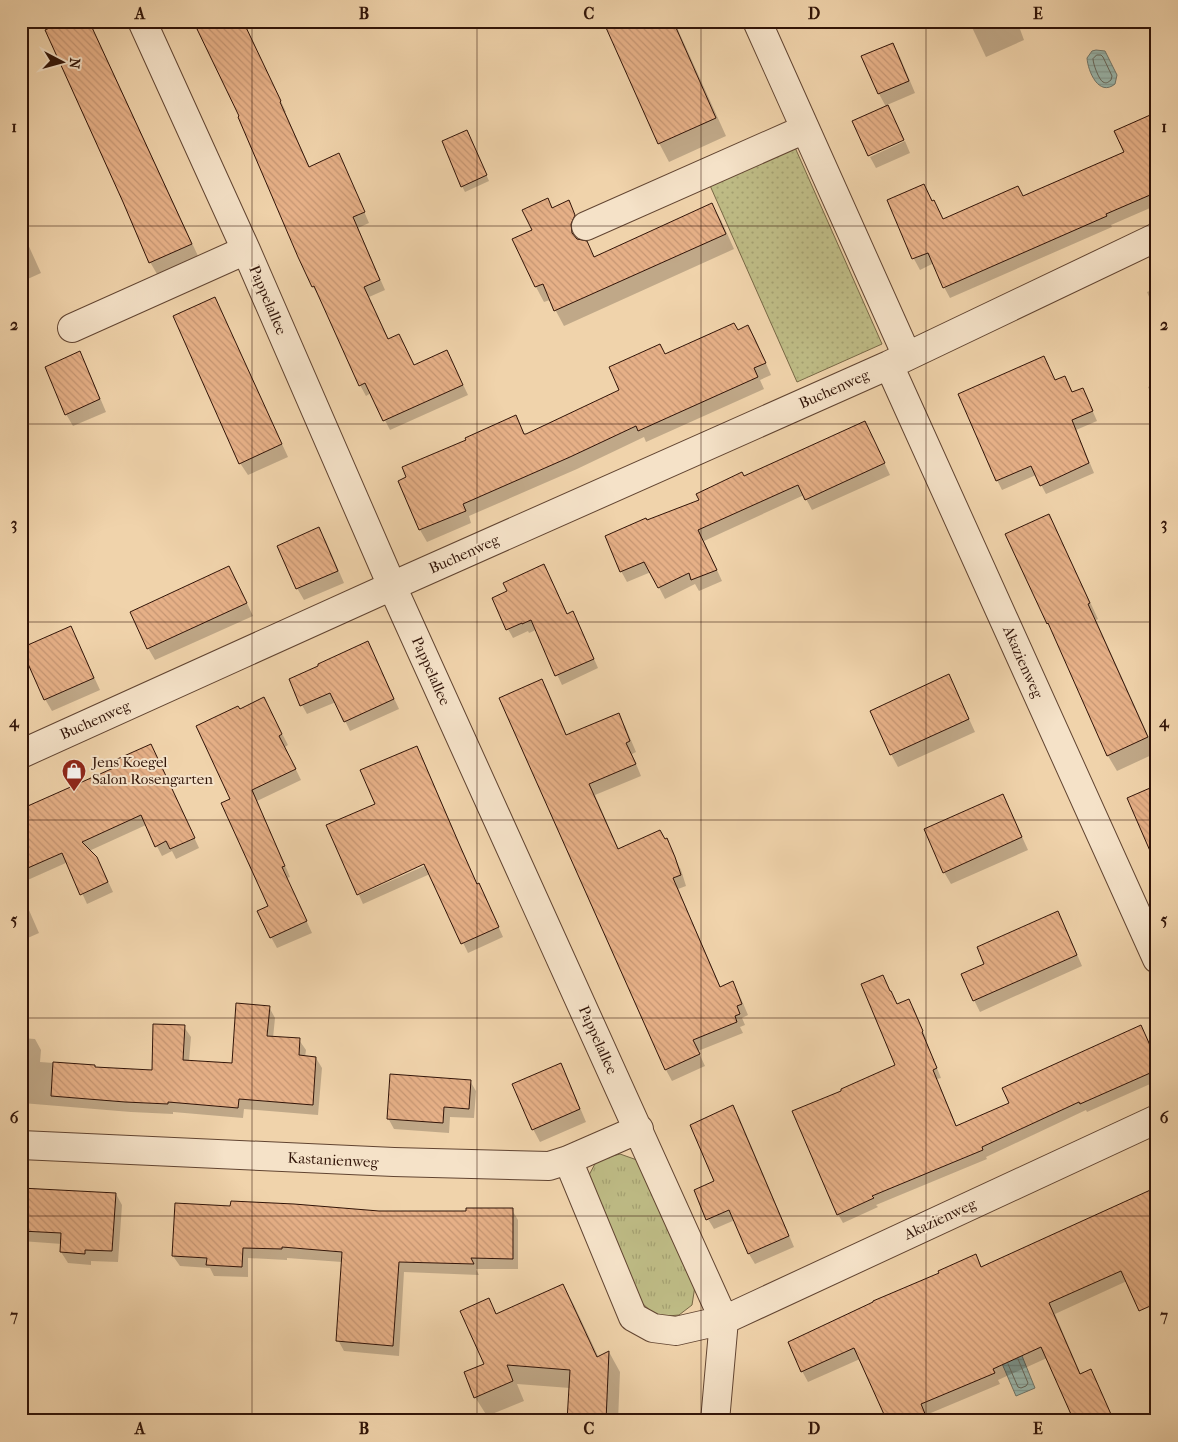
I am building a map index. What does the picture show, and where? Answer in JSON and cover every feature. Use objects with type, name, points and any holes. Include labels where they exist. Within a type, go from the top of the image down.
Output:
[{"type":"street","name":"Pappelallee","points":[[142,21],[246,250],[392,586],[724,1320],[715,1421]]},
{"type":"street","points":[[757,21],[805,129],[898,360]]},
{"type":"street","points":[[586,226],[805,129]]},
{"type":"street","name":"Buchenweg","points":[[21,754],[898,360],[1157,238]]},
{"type":"street","points":[[72,328],[246,250]]},
{"type":"street","name":"Akazienweg","points":[[898,360],[1157,959]]},
{"type":"street","name":"Akazienweg","points":[[724,1320],[1157,1119]]},
{"type":"street","name":"Kastanienweg","points":[[21,1145],[394,1162],[549,1166],[568,1160],[638,1129]]},
{"type":"street","points":[[568,1160],[633,1317],[653,1328],[676,1331],[724,1320]]},
{"type":"green space","points":[[793,143],[882,344],[797,382],[708,181]]},
{"type":"green space","points":[[620,1154],[637,1160],[695,1286],[692,1305],[679,1315],[657,1317],[641,1302],[588,1177],[597,1160]]},
{"type":"water","points":[[1092,51],[1105,51],[1117,75],[1115,84],[1109,87],[1099,85],[1092,76],[1087,58]]},
{"type":"water","points":[[1020,1351],[1035,1388],[1016,1396],[1000,1359]]},
{"type":"building","points":[[65,21],[89,21],[192,244],[149,263],[45,30]]},
{"type":"building","points":[[213,21],[243,21],[281,101],[309,167],[339,153],[365,212],[353,217],[380,280],[364,287],[388,339],[399,334],[414,365],[447,350],[463,385],[383,421],[365,383],[359,386],[314,286],[312,287],[239,116],[197,29]]},
{"type":"building","points":[[603,21],[673,21],[716,118],[658,144]]},
{"type":"building","points":[[893,43],[909,81],[878,94],[861,56]]},
{"type":"building","points":[[888,105],[904,140],[868,156],[852,121]]},
{"type":"building","points":[[1157,112],[1157,192],[943,288],[928,253],[912,259],[887,200],[924,184],[943,219],[1018,186],[1023,196],[1124,152],[1114,131]]},
{"type":"building","points":[[467,130],[487,175],[461,187],[442,141]]},
{"type":"building","points":[[548,198],[552,208],[569,200],[575,215],[571,224],[572,233],[577,239],[587,241],[594,257],[712,203],[726,234],[554,311],[543,284],[535,287],[512,239],[532,230],[522,210]]},
{"type":"building","points":[[215,297],[282,444],[239,464],[173,316]]},
{"type":"building","points":[[734,323],[738,330],[748,325],[766,363],[754,368],[758,377],[638,431],[636,426],[463,504],[466,511],[419,530],[398,481],[406,477],[402,467],[466,440],[465,438],[516,415],[524,434],[526,434],[619,390],[609,367],[660,344],[665,354]]},
{"type":"building","points":[[80,351],[100,399],[65,415],[45,367]]},
{"type":"building","points":[[1044,356],[1055,380],[1065,376],[1072,392],[1083,388],[1093,411],[1072,420],[1089,463],[1040,486],[1031,466],[996,481],[958,394]]},
{"type":"building","points":[[865,421],[885,463],[805,500],[798,485],[698,530],[717,570],[691,580],[689,573],[658,588],[644,562],[620,572],[605,536],[646,518],[647,520],[699,500],[696,494],[742,472],[744,476]]},
{"type":"building","points":[[1049,514],[1148,737],[1107,756],[1048,623],[1005,534]]},
{"type":"building","points":[[319,527],[338,571],[296,589],[277,546]]},
{"type":"building","points":[[544,564],[567,614],[573,611],[594,659],[555,676],[531,620],[506,630],[492,598],[507,591],[503,583]]},
{"type":"building","points":[[229,566],[247,603],[147,649],[130,612]]},
{"type":"building","points":[[71,626],[94,678],[44,700],[21,648]]},
{"type":"building","points":[[368,641],[394,699],[344,722],[330,693],[300,706],[289,679]]},
{"type":"building","points":[[949,674],[969,719],[890,755],[870,711]]},
{"type":"building","points":[[542,679],[566,735],[619,713],[630,741],[626,743],[636,764],[589,784],[618,849],[660,830],[665,839],[667,838],[681,875],[673,878],[720,987],[733,981],[742,1004],[737,1006],[740,1014],[735,1016],[737,1022],[693,1040],[700,1054],[665,1070],[499,698]]},
{"type":"building","points":[[264,697],[282,734],[279,736],[296,769],[252,790],[285,866],[282,867],[307,921],[270,938],[257,911],[268,906],[221,803],[230,799],[196,726],[238,706],[240,709]]},
{"type":"building","points":[[151,744],[195,838],[170,849],[166,841],[155,847],[141,815],[82,842],[97,857],[108,882],[80,895],[62,853],[21,871],[21,809],[118,766],[115,760]]},
{"type":"building","points":[[417,746],[477,884],[479,883],[499,927],[461,944],[424,864],[357,895],[326,825],[375,804],[360,770]]},
{"type":"building","points":[[1157,785],[1157,867],[1127,798]]},
{"type":"building","points":[[1003,794],[1022,837],[943,873],[924,829]]},
{"type":"building","points":[[1058,911],[1077,955],[973,1001],[961,974],[984,964],[977,947]]},
{"type":"building","points":[[883,975],[897,1004],[909,999],[937,1068],[933,1070],[956,1126],[1009,1103],[1002,1088],[1141,1025],[1157,1061],[1157,1070],[1080,1104],[1079,1102],[982,1147],[983,1150],[872,1196],[874,1198],[837,1215],[792,1111],[841,1091],[841,1089],[895,1065],[861,984]]},
{"type":"building","points":[[236,1003],[270,1006],[267,1036],[300,1038],[299,1055],[316,1057],[313,1105],[239,1099],[238,1108],[168,1102],[168,1104],[125,1102],[51,1096],[53,1062],[95,1065],[95,1067],[152,1070],[153,1024],[185,1025],[183,1060],[232,1063]]},
{"type":"building","points":[[561,1063],[580,1109],[532,1130],[512,1084]]},
{"type":"building","points":[[390,1074],[471,1080],[469,1109],[444,1107],[443,1123],[387,1119]]},
{"type":"building","points":[[733,1105],[789,1236],[748,1254],[729,1210],[706,1220],[694,1190],[714,1181],[690,1125]]},
{"type":"building","points":[[1157,1187],[1157,1303],[1139,1311],[1121,1271],[1049,1303],[1080,1374],[1091,1369],[1114,1421],[1074,1421],[1041,1347],[993,1369],[995,1373],[921,1404],[928,1421],[887,1421],[854,1348],[801,1372],[788,1342],[873,1301],[939,1273],[938,1271],[976,1254],[981,1267]]},
{"type":"building","points":[[21,1188],[116,1193],[112,1251],[85,1250],[85,1254],[60,1252],[61,1233],[21,1231]]},
{"type":"building","points":[[231,1201],[379,1211],[466,1211],[466,1208],[513,1208],[513,1259],[471,1258],[474,1264],[399,1262],[393,1346],[336,1341],[342,1252],[282,1247],[282,1249],[243,1248],[242,1267],[206,1265],[207,1258],[172,1256],[175,1203],[230,1206]]},
{"type":"building","points":[[563,1284],[597,1357],[609,1351],[606,1421],[567,1421],[570,1370],[507,1365],[513,1381],[474,1398],[464,1372],[484,1364],[460,1311],[489,1298],[496,1314]]},
{"type":"place","name":"Jens Koegel Salon Rosengarten","points":[[74,792]]}]
